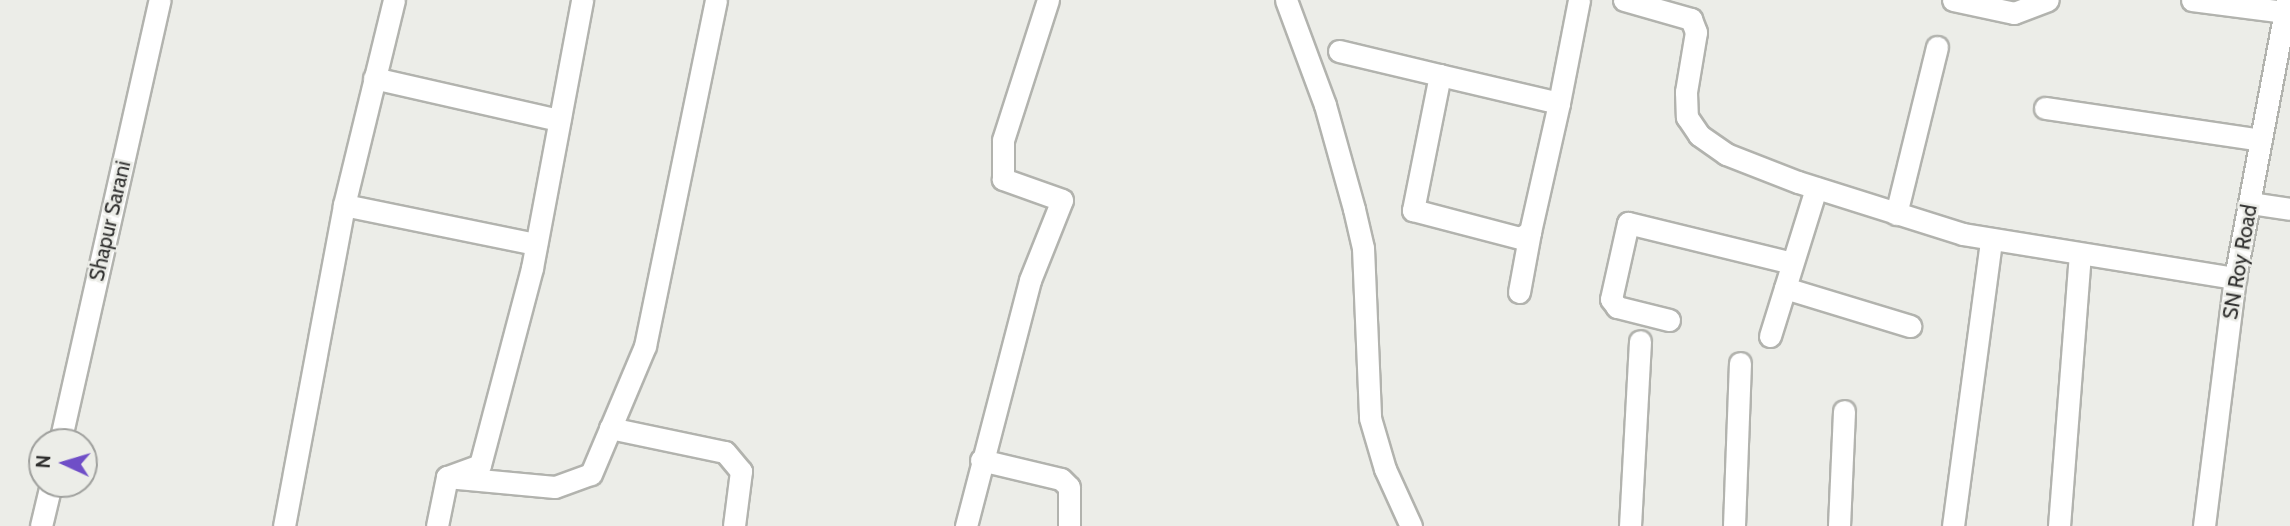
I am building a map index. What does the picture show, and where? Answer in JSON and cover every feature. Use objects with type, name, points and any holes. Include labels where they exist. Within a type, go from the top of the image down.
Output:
[{"type":"street","name":"Shapur Sarani","points":[[63,428],[160,0]]},
{"type":"street","points":[[284,526],[344,205],[394,0]]},
{"type":"street","points":[[447,477],[480,465],[536,244],[582,0]]},
{"type":"street","points":[[447,477],[555,488],[591,474],[645,346],[716,0]]},
{"type":"street","points":[[966,526],[981,460],[1030,280],[1062,200],[1003,179],[1003,140],[1048,0]]},
{"type":"street","points":[[1286,0],[1325,105],[1354,209],[1363,248],[1370,418],[1385,470],[1411,526]]},
{"type":"street","points":[[1519,292],[1579,0]]},
{"type":"street","points":[[1624,0],[1694,10],[1696,32],[1686,92],[1687,117],[1699,135],[1726,154],[1816,188],[1896,214],[1991,240],[2080,256],[2235,278]]},
{"type":"street","points":[[1952,0],[2014,13],[2048,0]]},
{"type":"street","points":[[2192,0],[2286,6]]},
{"type":"street","name":"SN Roy Road","points":[[2204,526],[2235,278],[2286,6]]},
{"type":"street","points":[[1896,214],[1937,47]]},
{"type":"street","points":[[1339,51],[1559,103]]},
{"type":"street","points":[[1440,75],[1413,209],[1520,238],[1530,232]]},
{"type":"street","points":[[374,78],[559,120]]},
{"type":"street","points":[[2045,108],[2261,140]]},
{"type":"street","points":[[1770,336],[1816,188]]},
{"type":"street","points":[[2250,203],[2290,209]]},
{"type":"street","points":[[344,205],[536,244]]},
{"type":"street","points":[[1669,320],[1617,307],[1611,299],[1628,223],[1792,263]]},
{"type":"street","points":[[1953,526],[1991,240]]},
{"type":"street","points":[[2059,526],[2080,256]]},
{"type":"street","points":[[1785,288],[1910,326]]},
{"type":"street","points":[[1630,526],[1640,341]]},
{"type":"street","points":[[1734,526],[1740,363]]},
{"type":"street","points":[[1839,526],[1844,411]]},
{"type":"street","points":[[611,428],[725,452],[741,471],[734,526]]},
{"type":"street","points":[[981,460],[1061,479],[1069,487],[1069,526]]},
{"type":"street","points":[[437,526],[447,477]]},
{"type":"street","points":[[41,526],[48,498]]}]
